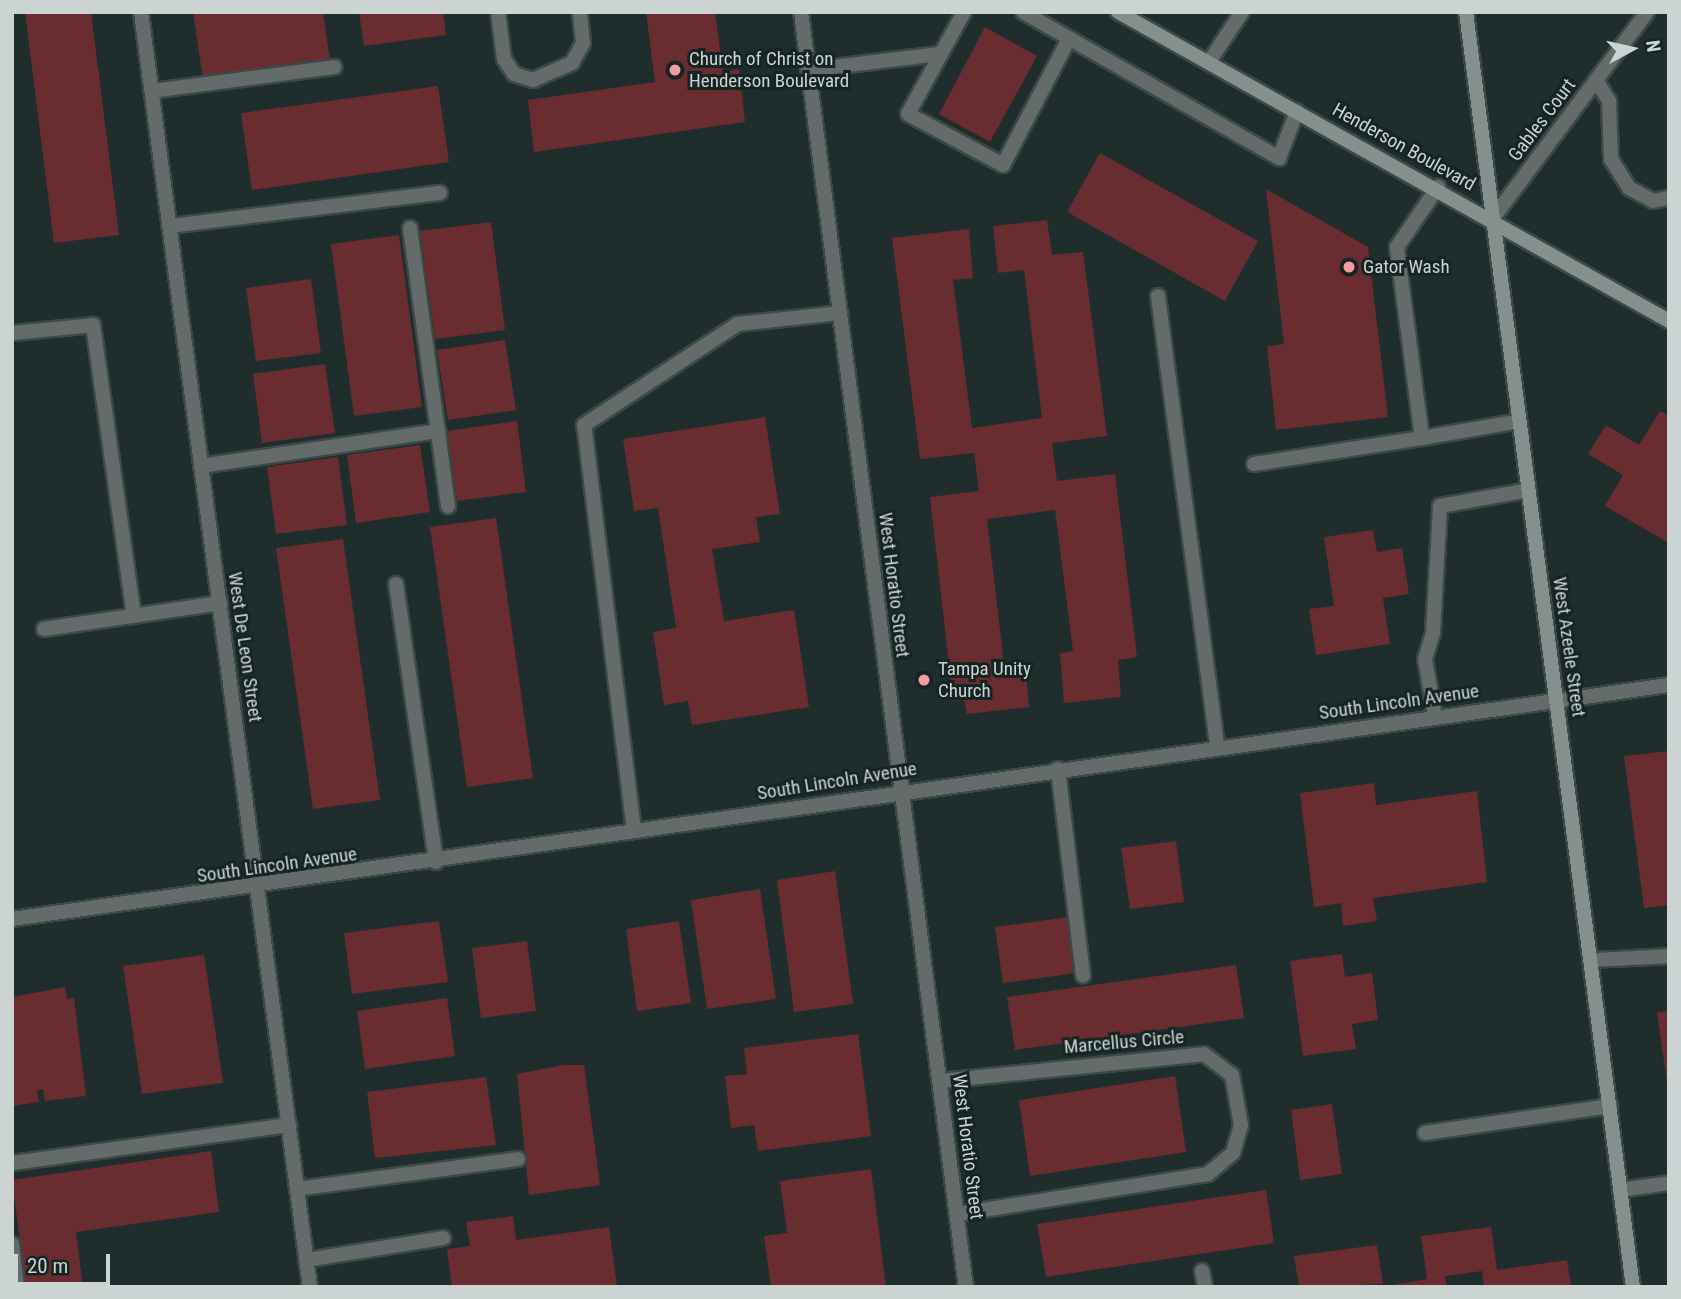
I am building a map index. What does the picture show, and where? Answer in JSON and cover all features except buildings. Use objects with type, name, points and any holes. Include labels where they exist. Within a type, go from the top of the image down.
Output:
[{"type":"main road","name":"Henderson Boulevard","points":[[1118,12],[1438,187],[1669,321]]},
{"type":"main road","name":"West Azeele Street","points":[[1466,12],[1593,960],[1633,1287]]},
{"type":"street","name":"West De Leon Street","points":[[141,12],[310,1287]]},
{"type":"street","points":[[498,12],[504,59],[514,74],[533,80],[572,63],[583,43],[580,12]]},
{"type":"street","name":"West Horatio Street","points":[[801,12],[966,1287]]},
{"type":"street","points":[[964,12],[938,54],[908,114],[1003,165],[1069,38]]},
{"type":"street","points":[[1023,12],[1279,158],[1297,111]]},
{"type":"street","points":[[1209,62],[1242,12]]},
{"type":"street","name":"Gables Court","points":[[1493,218],[1647,12]]},
{"type":"street","points":[[808,70],[938,54]]},
{"type":"street","points":[[152,92],[334,67]]},
{"type":"street","points":[[1596,80],[1609,101],[1611,159],[1629,188],[1653,201],[1669,198]]},
{"type":"street","points":[[1422,438],[1397,247],[1438,187]]},
{"type":"street","points":[[170,226],[440,193]]},
{"type":"street","points":[[410,228],[448,506]]},
{"type":"street","points":[[1158,296],[1217,747]]},
{"type":"street","points":[[634,831],[584,425],[738,324],[840,313]]},
{"type":"street","points":[[12,333],[93,325],[134,616]]},
{"type":"street","points":[[1254,464],[1520,421]]},
{"type":"street","points":[[201,466],[438,431]]},
{"type":"street","points":[[1435,716],[1425,659],[1433,632],[1440,506],[1528,490]]},
{"type":"street","points":[[396,584],[436,862]]},
{"type":"street","points":[[44,629],[220,603]]},
{"type":"street","name":"South Lincoln Avenue","points":[[12,919],[258,888],[901,790],[1669,685]]},
{"type":"street","points":[[1058,769],[1083,975]]},
{"type":"street","points":[[1593,960],[1669,956]]},
{"type":"street","name":"Marcellus Circle","points":[[940,1081],[1204,1054],[1232,1074],[1241,1125],[1233,1153],[1208,1174],[957,1214]]},
{"type":"street","points":[[1425,1133],[1610,1106]]},
{"type":"street","points":[[12,1163],[289,1125]]},
{"type":"street","points":[[297,1189],[518,1159]]},
{"type":"street","points":[[1620,1190],[1669,1183]]},
{"type":"street","points":[[306,1260],[443,1238]]},
{"type":"street","points":[[12,1244],[18,1287]]},
{"type":"street","points":[[1202,1271],[1205,1287]]},
{"type":"place","name":"Church of Christ on Henderson Boulevard","points":[[675,70]]},
{"type":"place","name":"Gator Wash","points":[[1349,267]]},
{"type":"place","name":"Tampa Unity Church","points":[[924,680]]}]
